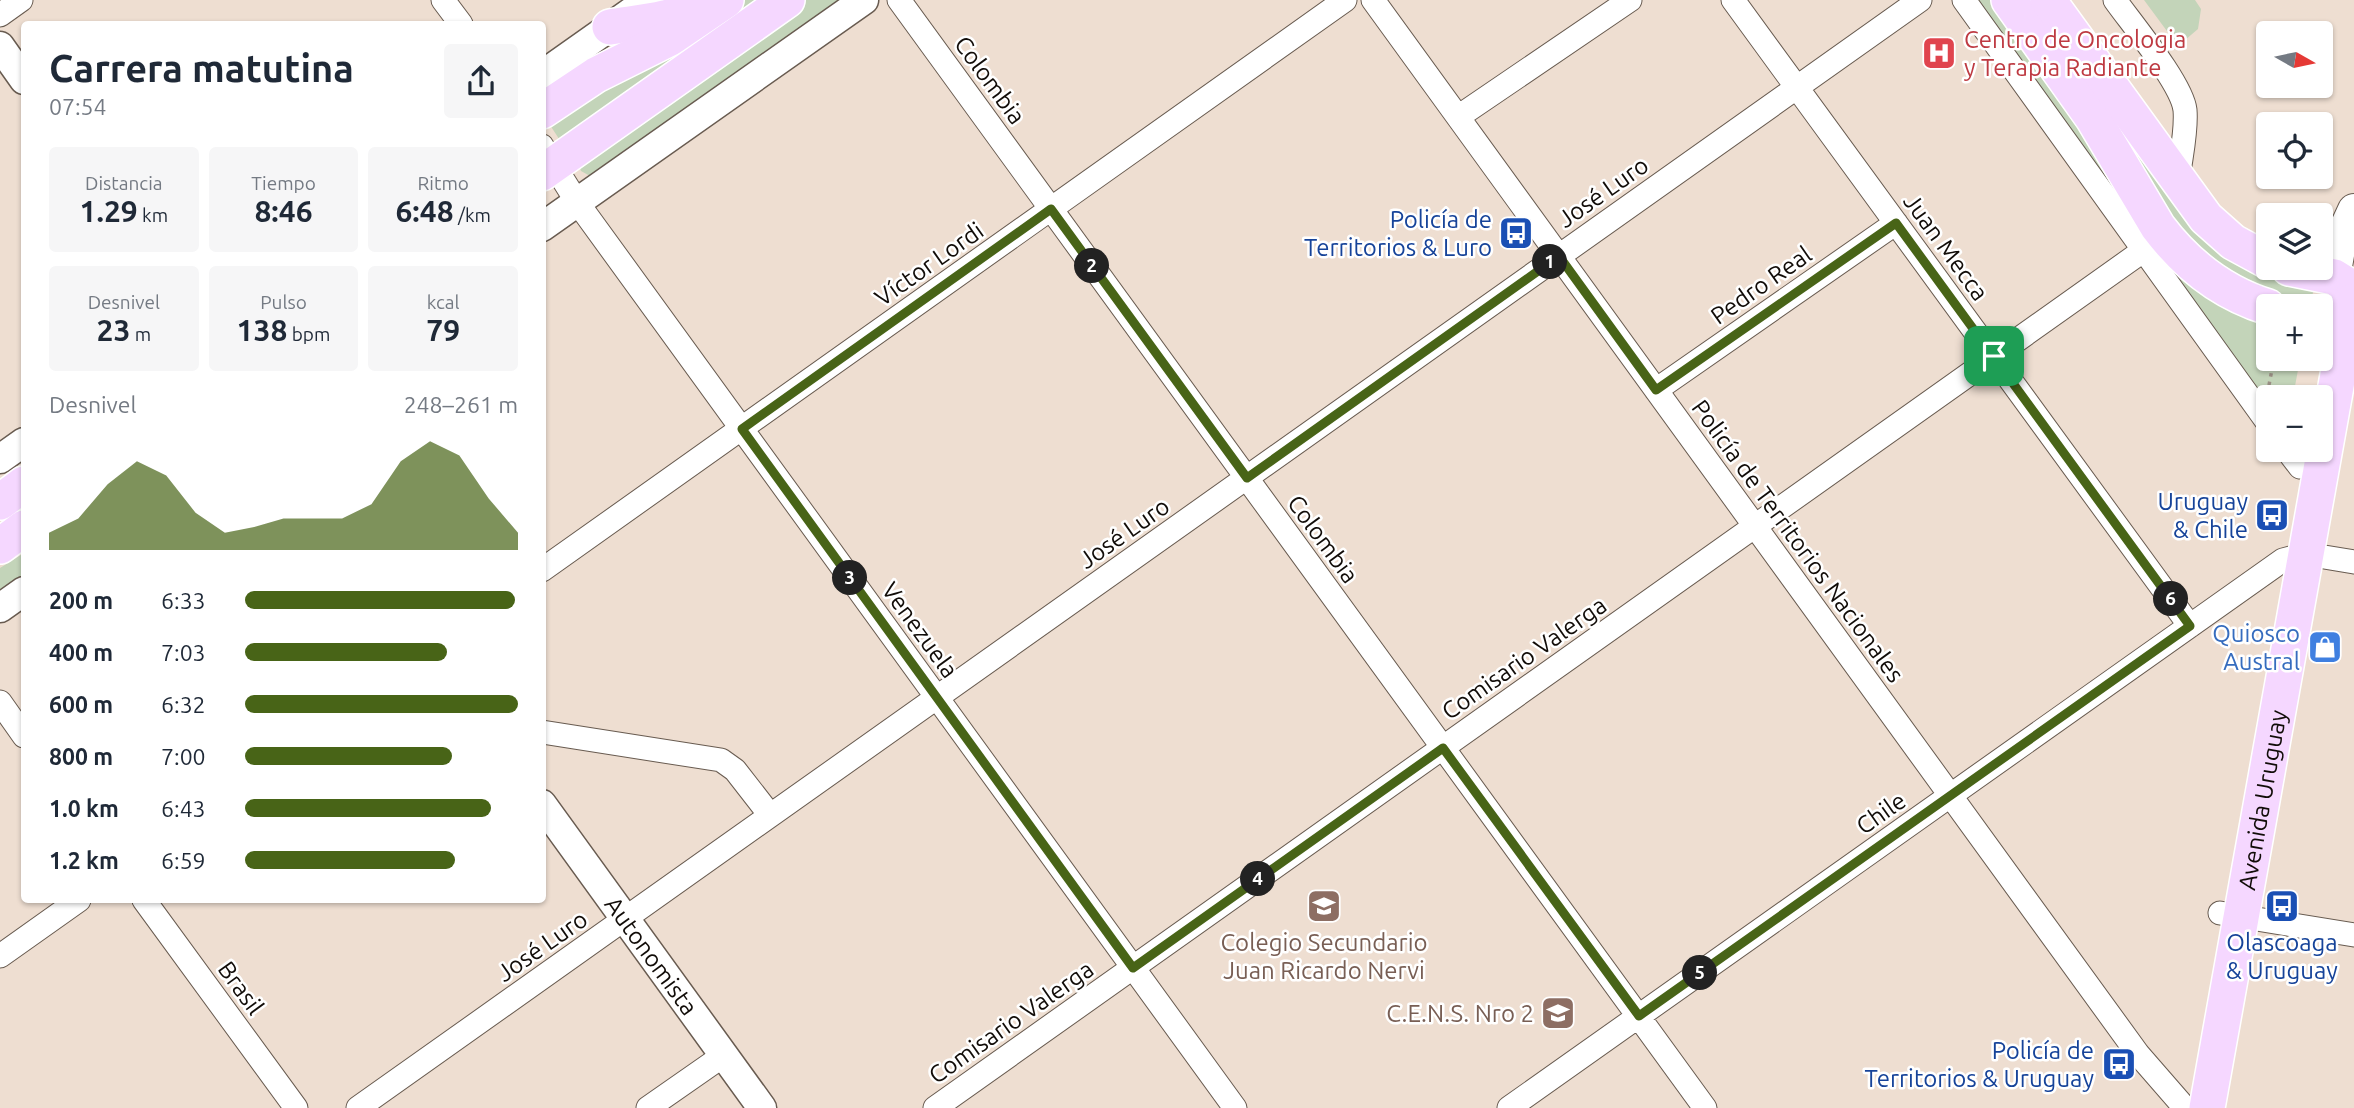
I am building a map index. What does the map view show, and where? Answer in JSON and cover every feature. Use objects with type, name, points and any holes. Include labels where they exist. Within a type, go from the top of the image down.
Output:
[{"type":"main road","points":[[610,27],[686,12],[704,0]]},
{"type":"main road","points":[[546,108],[596,75],[670,38],[726,0]]},
{"type":"main road","points":[[546,162],[787,0]]},
{"type":"main road","points":[[2009,0],[2094,118],[2158,227],[2171,243],[2193,266],[2219,284],[2256,303]]},
{"type":"main road","points":[[2048,0],[2178,181],[2219,231],[2256,255]]},
{"type":"main road","name":"Avenida Uruguay","points":[[2185,1108],[2230,915],[2294,557],[2334,308],[2341,238],[2354,210]]},
{"type":"main road","points":[[2302,280],[2334,308]]},
{"type":"main road","name":"Avenida Uruguay","points":[[2294,557],[2297,462]]},
{"type":"main road","points":[[0,502],[21,486]]},
{"type":"main road","points":[[0,546],[21,530]]},
{"type":"main road","points":[[0,562],[21,547]]},
{"type":"main road","name":"Avenida Uruguay","points":[[2207,1108],[2230,915]]},
{"type":"street","points":[[0,15],[21,0]]},
{"type":"street","points":[[443,0],[459,21]]},
{"type":"street","points":[[546,72],[648,0]]},
{"type":"street","points":[[546,224],[864,0]]},
{"type":"street","name":"Colombia","points":[[899,0],[1705,1108]]},
{"type":"street","name":"Víctor Lordi","points":[[546,567],[1345,0]]},
{"type":"street","name":"Policía de Territorios Nacionales","points":[[1373,0],[2144,1063],[2185,1108]]},
{"type":"street","points":[[1458,117],[1630,0]]},
{"type":"street","name":"Juan Mecca","points":[[1733,0],[2190,626]]},
{"type":"street","name":"José Luro","points":[[358,1108],[1920,0]]},
{"type":"street","points":[[1964,0],[2256,406]]},
{"type":"street","points":[[2115,0],[2173,80],[2182,97],[2185,117],[2178,181]]},
{"type":"street","points":[[3,55],[21,76]]},
{"type":"street","name":"Venezuela","points":[[546,162],[1235,1108]]},
{"type":"street","name":"Pedro Real","points":[[1656,390],[1896,223]]},
{"type":"street","name":"Comisario Valerga","points":[[935,1108],[2144,250]]},
{"type":"street","points":[[0,459],[21,444]]},
{"type":"street","points":[[2294,557],[2354,562]]},
{"type":"street","name":"Chile","points":[[1509,1108],[2190,626],[2294,557]]},
{"type":"street","points":[[0,608],[21,593]]},
{"type":"street","points":[[0,702],[21,732]]},
{"type":"street","points":[[546,733],[722,760],[735,770],[771,816]]},
{"type":"street","name":"Autonomista","points":[[546,810],[762,1108]]},
{"type":"street","points":[[0,956],[75,903]]},
{"type":"street","name":"Brasil","points":[[146,903],[296,1108]]},
{"type":"street","points":[[2230,915],[2354,935]]},
{"type":"street","points":[[648,1108],[724,1055]]},
{"type":"green space","points":[[744,0],[770,0],[561,142],[549,120],[674,50]]},
{"type":"green space","points":[[804,0],[845,0],[590,176],[581,171],[579,165],[586,155]]},
{"type":"green space","points":[[1976,0],[1997,0],[2145,225],[2256,309],[2256,371],[2298,371],[2295,385],[2256,385],[2256,387]]},
{"type":"green space","points":[[2021,0],[2035,0],[2184,206],[2256,252],[2256,280],[2300,280],[2314,289],[2313,294],[2266,294],[2192,250]]},
{"type":"green space","points":[[2144,0],[2195,0],[2201,9],[2198,29],[2178,46]]},
{"type":"green space","points":[[21,555],[21,581],[0,596],[0,568]]},
{"type":"place","name":"Centro de Oncologia y Terapia Radiante","points":[[1939,53]]},
{"type":"place","name":"Policía de Territorios & Luro","points":[[1516,233]]},
{"type":"place","name":"Uruguay & Chile","points":[[2272,515]]},
{"type":"place","name":"Quiosco Austral","points":[[2325,647]]},
{"type":"place","name":"Colegio Secundario Juan Ricardo Nervi","points":[[1324,906]]},
{"type":"place","name":"Olascoaga & Uruguay","points":[[2282,906]]},
{"type":"place","name":"C.E.N.S. Nro 2","points":[[1558,1013]]},
{"type":"place","name":"Policía de Territorios & Uruguay","points":[[2119,1064]]},
{"type":"route","points":[[1051,209],[1247,478],[1559,256],[1656,390],[1896,223],[1994,356],[2190,626],[1639,1016],[1443,748],[1133,968],[742,429],[1051,209]]}]
